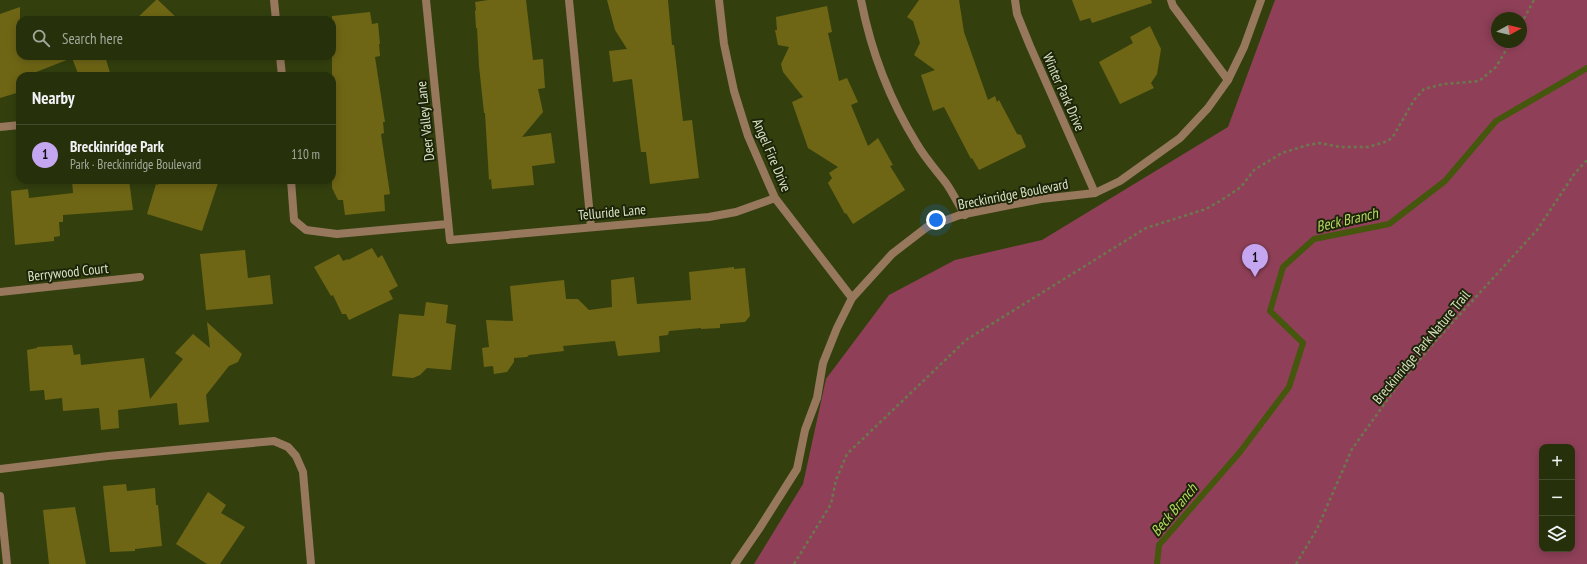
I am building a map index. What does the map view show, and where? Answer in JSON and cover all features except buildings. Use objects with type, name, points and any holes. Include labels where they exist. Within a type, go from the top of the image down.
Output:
[{"type":"street","points":[[274,0],[276,16]]},
{"type":"street","name":"Deer Valley Lane","points":[[426,0],[450,240]]},
{"type":"street","points":[[569,0],[591,227]]},
{"type":"street","name":"Angel Fire Drive","points":[[719,0],[724,44],[734,91],[748,136],[775,198],[852,298]]},
{"type":"street","points":[[861,0],[865,20],[879,67],[888,90],[917,144],[947,185],[965,214]]},
{"type":"street","name":"Winter Park Drive","points":[[1015,0],[1017,14],[1030,46],[1095,192]]},
{"type":"street","points":[[1171,0],[1173,6],[1228,80]]},
{"type":"street","name":"Breckinridge Boulevard","points":[[735,564],[797,469],[805,430],[817,398],[823,363],[837,328],[852,298],[892,254],[927,227],[965,214],[1095,192],[1120,181],[1180,138],[1208,108],[1228,80],[1244,47],[1261,0]]},
{"type":"street","points":[[280,60],[282,72]]},
{"type":"street","points":[[0,127],[16,125]]},
{"type":"street","points":[[291,184],[294,220],[306,230],[337,234],[448,224]]},
{"type":"street","name":"Telluride Lane","points":[[450,240],[709,217],[736,212],[775,198]]},
{"type":"street","name":"Berrywood Court","points":[[0,292],[140,277]]},
{"type":"street","points":[[0,469],[116,456],[274,442],[288,447],[296,456],[303,472],[311,564]]},
{"type":"street","points":[[0,496],[7,564]]},
{"type":"path","points":[[1527,13],[1534,0]]},
{"type":"path","points":[[794,564],[831,504],[836,480],[847,454],[966,340],[1146,228],[1206,209],[1220,201],[1241,187],[1254,170],[1282,153],[1319,143],[1340,147],[1368,147],[1388,141],[1394,135],[1414,100],[1424,90],[1444,84],[1479,81],[1496,67],[1507,48]]},
{"type":"path","name":"Breckinridge Park Nature Trail","points":[[1296,564],[1317,529],[1352,449],[1398,385],[1433,344],[1537,230],[1576,173],[1587,160]]},
{"type":"shaded area","points":[[1275,0],[1587,0],[1587,564],[754,564],[803,484],[826,379],[889,295],[955,260],[1042,240],[1228,127]]},
{"type":"waterway","name":"Beck Branch","points":[[1157,564],[1159,545],[1240,452],[1289,387],[1303,343],[1270,311],[1283,267],[1314,239],[1389,224],[1445,181],[1496,121],[1587,68]]},
{"type":"place","name":"Breckinridge Park","points":[[1255,277]]}]
